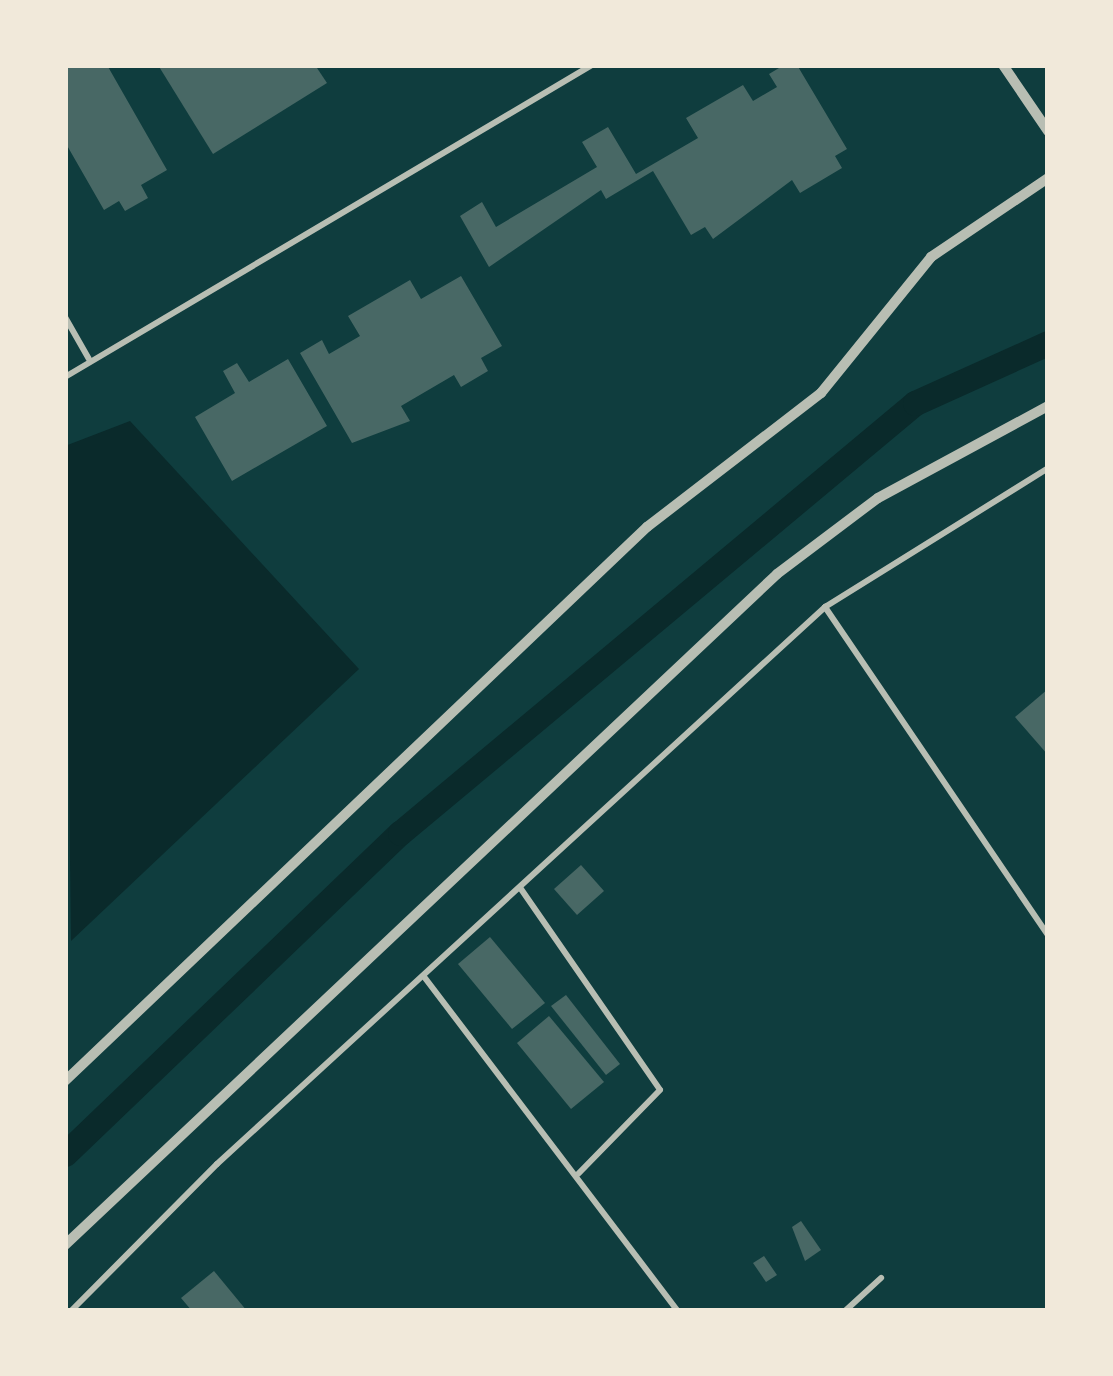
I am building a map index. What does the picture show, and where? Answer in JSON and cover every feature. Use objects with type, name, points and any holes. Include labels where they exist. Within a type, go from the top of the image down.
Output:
[{"type":"street","points":[[1003,65],[1048,131]]},
{"type":"street","points":[[65,1080],[647,528],[821,393],[931,257],[1048,178]]},
{"type":"street","points":[[65,1245],[777,574],[878,498],[1048,406]]},
{"type":"lane","points":[[65,377],[89,358],[592,65]]},
{"type":"lane","points":[[65,317],[89,358]]},
{"type":"lane","points":[[71,1311],[216,1164],[425,978],[826,607],[1048,468]]},
{"type":"lane","points":[[826,607],[1048,936]]},
{"type":"lane","points":[[521,889],[660,1090],[578,1174]]},
{"type":"lane","points":[[425,978],[578,1174],[678,1311]]},
{"type":"lane","points":[[845,1311],[881,1278]]},
{"type":"water","points":[[130,421],[359,669],[71,941],[65,446]]},
{"type":"building","points":[[65,65],[107,65],[167,170],[141,185],[148,198],[125,211],[119,201],[104,210],[65,142]]},
{"type":"building","points":[[158,65],[315,65],[327,83],[213,154]]},
{"type":"building","points":[[784,65],[797,65],[847,149],[835,156],[842,168],[800,193],[792,180],[713,239],[705,227],[691,235],[653,171],[606,199],[601,190],[489,267],[460,216],[482,202],[496,227],[597,167],[582,142],[608,127],[636,174],[698,138],[686,118],[743,85],[753,101],[777,87],[769,74]]},
{"type":"building","points":[[461,276],[502,346],[481,358],[488,371],[461,387],[454,375],[401,406],[410,421],[352,443],[300,353],[322,340],[329,354],[360,336],[348,316],[410,280],[421,299]]},
{"type":"building","points":[[288,359],[327,426],[232,481],[195,417],[235,393],[223,371],[237,363],[249,382]]},
{"type":"building","points":[[1048,689],[1048,755],[1015,717]]},
{"type":"building","points":[[581,865],[604,891],[577,915],[554,889]]},
{"type":"building","points":[[490,937],[545,1003],[512,1029],[458,964]]},
{"type":"building","points":[[566,995],[620,1064],[606,1075],[551,1006]]},
{"type":"building","points":[[549,1016],[604,1082],[571,1109],[517,1043]]},
{"type":"building","points":[[801,1221],[821,1250],[805,1261],[792,1227]]},
{"type":"building","points":[[764,1256],[777,1275],[766,1282],[753,1263]]},
{"type":"building","points":[[214,1271],[247,1311],[192,1311],[181,1298]]},
{"type":"waterway","points":[[65,1154],[400,833],[915,403],[1048,343]]}]
